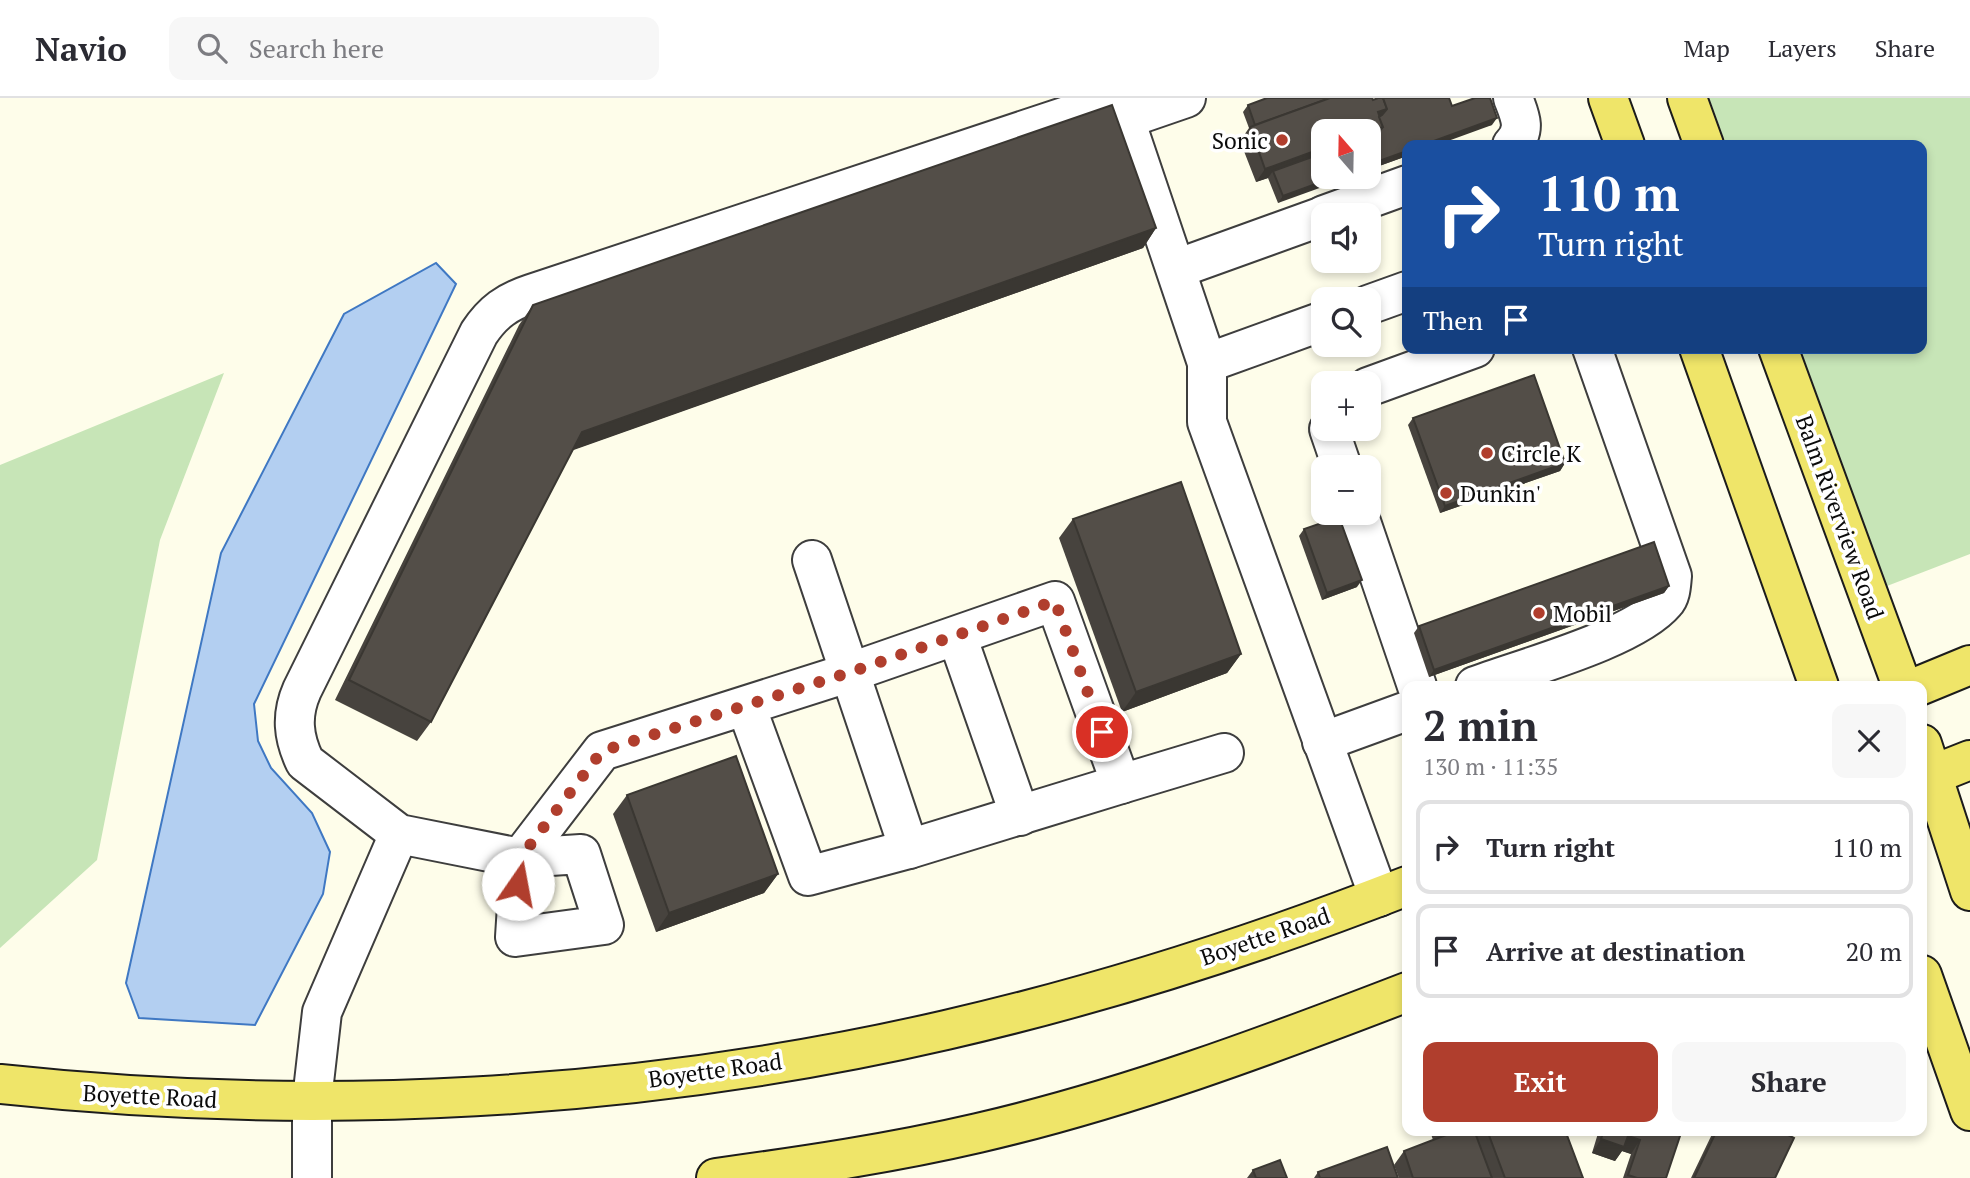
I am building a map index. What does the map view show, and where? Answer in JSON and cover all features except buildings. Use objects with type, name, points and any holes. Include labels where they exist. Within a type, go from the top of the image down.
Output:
[{"type":"main road","points":[[1608,98],[1623,140]]},
{"type":"main road","points":[[1687,98],[1702,140]]},
{"type":"main road","points":[[1701,354],[1817,681]]},
{"type":"main road","name":"Balm Riverview Road","points":[[1780,354],[1900,681]]},
{"type":"main road","points":[[1927,683],[1970,665]]},
{"type":"main road","points":[[1927,766],[1970,760]]},
{"type":"main road","points":[[1927,772],[1970,891]]},
{"type":"main road","name":"Boyette Road","points":[[0,1084],[112,1096],[312,1100],[535,1092],[668,1078],[945,1030],[1079,996],[1199,959],[1393,891]]},
{"type":"main road","points":[[1927,989],[1970,1111]]},
{"type":"main road","points":[[716,1178],[822,1164],[979,1133],[1132,1090],[1280,1041],[1402,994]]},
{"type":"street","points":[[1125,120],[1186,98]]},
{"type":"street","points":[[1513,98],[1522,125],[1521,136],[1517,140]]},
{"type":"street","points":[[1121,784],[1055,601],[851,672],[602,751],[520,858],[399,834],[305,762],[298,748],[293,719],[302,690],[479,333],[491,316],[509,302],[1118,99],[1207,363],[1207,422],[1322,742],[1393,891]]},
{"type":"street","points":[[1357,203],[1402,187]]},
{"type":"street","points":[[1176,269],[1311,220]]},
{"type":"street","points":[[1381,300],[1402,293]]},
{"type":"street","points":[[1207,363],[1311,325]]},
{"type":"street","points":[[1381,382],[1459,354]]},
{"type":"street","points":[[1489,681],[1611,636],[1651,617],[1668,599],[1672,576],[1594,354]]},
{"type":"street","points":[[1362,525],[1415,681]]},
{"type":"street","points":[[811,559],[909,849]]},
{"type":"street","points":[[957,636],[1020,816]]},
{"type":"street","points":[[746,706],[808,876],[909,849],[1224,753]]},
{"type":"street","points":[[1322,742],[1402,712]]},
{"type":"street","points":[[312,1178],[312,1100],[322,1012],[399,834]]},
{"type":"green space","points":[[1709,98],[1970,98],[1970,554],[1887,586],[1802,354],[1927,354],[1927,140],[1724,140]]},
{"type":"green space","points":[[224,373],[160,540],[97,860],[0,948],[0,465]]},
{"type":"water","points":[[436,263],[456,284],[254,704],[258,741],[271,768],[312,813],[330,852],[323,894],[255,1025],[139,1018],[126,983],[221,553],[344,314]]},
{"type":"place","name":"Sonic","points":[[1282,140]]},
{"type":"place","name":"Circle K","points":[[1487,453]]},
{"type":"place","name":"Dunkin'","points":[[1446,493]]},
{"type":"place","name":"Mobil","points":[[1539,613]]},
{"type":"route","points":[[518,884],[520,858],[602,751],[851,672],[1055,601],[1102,732]]}]
